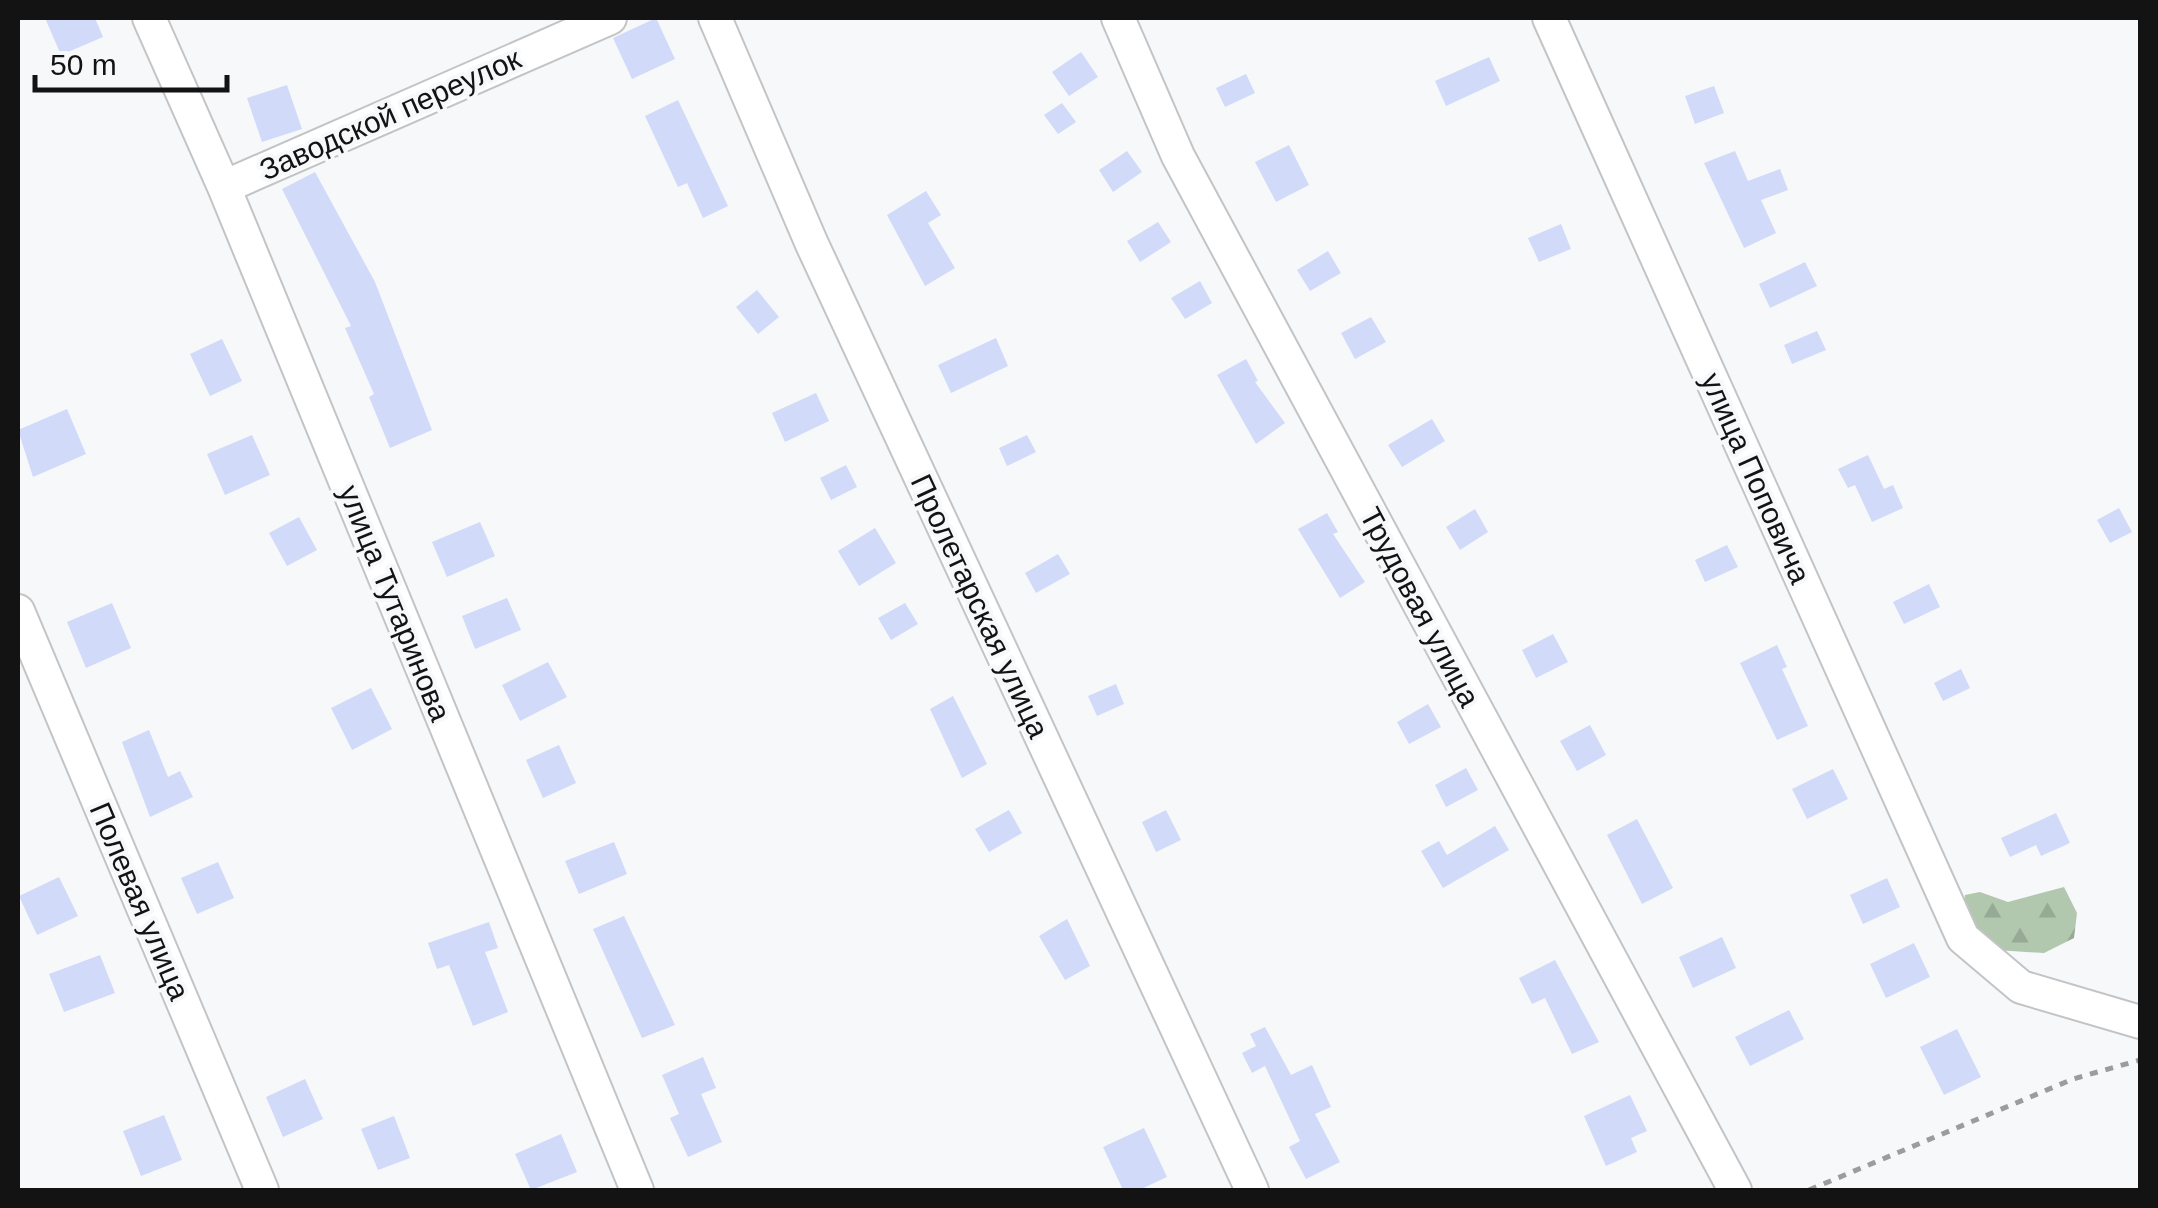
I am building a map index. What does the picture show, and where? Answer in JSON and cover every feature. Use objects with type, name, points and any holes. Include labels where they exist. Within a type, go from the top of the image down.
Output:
[{"type":"street","name":"улица Тутаринова","points":[[149,18],[224,187],[637,1190]]},
{"type":"street","name":"Заводской переулок","points":[[224,187],[610,18]]},
{"type":"street","name":"Пролетарская улица","points":[[715,18],[810,242],[1252,1190]]},
{"type":"street","name":"Трудовая улица","points":[[1118,18],[1178,156],[1735,1190]]},
{"type":"street","name":"улица Поповича","points":[[1548,18],[1963,938],[2021,987],[2140,1022]]},
{"type":"street","name":"Полевая улица","points":[[18,610],[262,1190]]},
{"type":"path","points":[[1809,1190],[2073,1079],[2140,1060]]},
{"type":"green space","points":[[2064,887],[2077,913],[2074,938],[2044,953],[1996,950],[1962,916],[1965,895],[1980,892],[2008,902]]},
{"type":"building","points":[[45,18],[95,18],[103,37],[61,55]]},
{"type":"building","points":[[656,18],[675,59],[632,79],[613,38]]},
{"type":"building","points":[[1081,52],[1098,77],[1069,96],[1052,72]]},
{"type":"building","points":[[1489,57],[1500,81],[1446,106],[1435,81]]},
{"type":"building","points":[[1246,74],[1255,93],[1225,107],[1216,88]]},
{"type":"building","points":[[287,85],[302,129],[262,142],[247,98]]},
{"type":"building","points":[[1714,86],[1724,113],[1695,124],[1685,96]]},
{"type":"building","points":[[678,100],[728,206],[703,218],[687,183],[678,187],[645,116]]},
{"type":"building","points":[[1062,103],[1076,122],[1058,134],[1044,115]]},
{"type":"building","points":[[1289,145],[1309,185],[1276,202],[1255,162]]},
{"type":"building","points":[[1127,151],[1142,172],[1113,192],[1099,170]]},
{"type":"building","points":[[1735,151],[1748,181],[1780,169],[1788,190],[1761,200],[1776,233],[1744,248],[1704,163]]},
{"type":"building","points":[[315,172],[375,282],[432,430],[390,448],[369,397],[374,394],[345,328],[351,326],[282,189]]},
{"type":"building","points":[[926,191],[941,215],[928,223],[955,268],[925,286],[887,215]]},
{"type":"building","points":[[1158,222],[1171,242],[1140,262],[1127,241]]},
{"type":"building","points":[[1561,224],[1571,249],[1539,262],[1528,238]]},
{"type":"building","points":[[1328,251],[1341,273],[1310,291],[1297,270]]},
{"type":"building","points":[[1805,262],[1817,286],[1770,308],[1759,284]]},
{"type":"building","points":[[1200,281],[1212,303],[1185,319],[1171,298]]},
{"type":"building","points":[[757,290],[779,317],[758,334],[736,307]]},
{"type":"building","points":[[1371,317],[1386,342],[1355,359],[1341,333]]},
{"type":"building","points":[[1817,331],[1826,350],[1792,364],[1784,345]]},
{"type":"building","points":[[996,338],[1008,366],[951,393],[938,365]]},
{"type":"building","points":[[222,339],[242,381],[210,396],[190,354]]},
{"type":"building","points":[[1246,359],[1258,381],[1255,382],[1285,423],[1256,444],[1217,375]]},
{"type":"building","points":[[816,393],[829,421],[785,442],[772,413]]},
{"type":"building","points":[[67,409],[86,454],[33,477],[18,430]]},
{"type":"building","points":[[1432,419],[1445,441],[1402,467],[1388,445]]},
{"type":"building","points":[[252,435],[270,475],[225,495],[207,454]]},
{"type":"building","points":[[1027,435],[1036,452],[1007,466],[999,448]]},
{"type":"building","points":[[1868,455],[1884,489],[1893,485],[1903,508],[1872,522],[1855,485],[1848,488],[1838,469]]},
{"type":"building","points":[[846,465],[857,487],[831,500],[820,478]]},
{"type":"building","points":[[2119,508],[2132,532],[2110,543],[2097,520]]},
{"type":"building","points":[[1475,509],[1488,532],[1460,550],[1446,527]]},
{"type":"building","points":[[1327,513],[1338,532],[1333,534],[1365,582],[1340,598],[1298,529]]},
{"type":"building","points":[[299,517],[317,550],[287,566],[269,533]]},
{"type":"building","points":[[480,522],[495,556],[447,577],[432,542]]},
{"type":"building","points":[[875,528],[896,563],[859,586],[838,551]]},
{"type":"building","points":[[1727,545],[1738,567],[1705,582],[1695,560]]},
{"type":"building","points":[[1058,554],[1070,574],[1036,593],[1025,573]]},
{"type":"building","points":[[1929,584],[1940,607],[1904,624],[1893,602]]},
{"type":"building","points":[[507,598],[521,630],[475,649],[462,616]]},
{"type":"building","points":[[112,603],[131,648],[86,668],[67,622]]},
{"type":"building","points":[[905,603],[918,624],[891,640],[878,618]]},
{"type":"building","points":[[1553,634],[1568,662],[1536,678],[1522,650]]},
{"type":"building","points":[[1777,645],[1787,667],[1782,669],[1808,726],[1777,740],[1740,663]]},
{"type":"building","points":[[548,662],[567,697],[520,721],[502,685]]},
{"type":"building","points":[[1961,669],[1970,688],[1943,701],[1934,683]]},
{"type":"building","points":[[1116,684],[1124,704],[1097,716],[1088,696]]},
{"type":"building","points":[[371,688],[392,729],[352,750],[331,708]]},
{"type":"building","points":[[953,696],[987,764],[962,778],[930,709]]},
{"type":"building","points":[[1428,704],[1441,727],[1409,744],[1397,722]]},
{"type":"building","points":[[1590,725],[1606,755],[1577,771],[1560,741]]},
{"type":"building","points":[[149,730],[168,777],[180,771],[193,797],[150,817],[122,742]]},
{"type":"building","points":[[559,745],[576,783],[543,798],[526,760]]},
{"type":"building","points":[[1466,768],[1478,790],[1446,807],[1435,785]]},
{"type":"building","points":[[1833,769],[1848,799],[1807,819],[1792,789]]},
{"type":"building","points":[[1009,810],[1022,833],[989,852],[975,829]]},
{"type":"building","points":[[1166,810],[1181,840],[1156,852],[1142,822]]},
{"type":"building","points":[[2056,813],[2070,843],[2041,856],[2036,845],[2010,857],[2001,838]]},
{"type":"building","points":[[1637,819],[1673,888],[1642,904],[1607,835]]},
{"type":"building","points":[[1495,826],[1509,850],[1443,888],[1421,851],[1439,841],[1447,855]]},
{"type":"building","points":[[614,842],[627,874],[579,894],[565,861]]},
{"type":"building","points":[[218,862],[234,898],[197,914],[181,878]]},
{"type":"building","points":[[59,877],[78,916],[37,935],[19,896]]},
{"type":"building","points":[[1887,878],[1900,907],[1863,924],[1850,895]]},
{"type":"building","points":[[624,916],[675,1025],[642,1038],[593,929]]},
{"type":"building","points":[[1067,919],[1090,966],[1065,980],[1039,936]]},
{"type":"building","points":[[489,922],[498,948],[485,952],[508,1012],[473,1026],[449,965],[437,969],[428,943]]},
{"type":"building","points":[[1722,937],[1736,968],[1693,988],[1679,957]]},
{"type":"building","points":[[1914,943],[1930,977],[1886,998],[1870,964]]},
{"type":"building","points":[[100,955],[115,993],[64,1012],[49,974]]},
{"type":"building","points":[[1555,960],[1599,1042],[1572,1054],[1545,998],[1532,1004],[1519,978]]},
{"type":"building","points":[[1789,1010],[1804,1039],[1750,1066],[1735,1037]]},
{"type":"building","points":[[1265,1027],[1291,1075],[1312,1065],[1331,1107],[1315,1114],[1340,1162],[1306,1179],[1289,1147],[1300,1141],[1265,1066],[1252,1073],[1242,1053],[1256,1046],[1250,1034]]},
{"type":"building","points":[[1957,1029],[1981,1077],[1944,1095],[1920,1047]]},
{"type":"building","points":[[703,1057],[716,1088],[701,1094],[722,1142],[688,1157],[670,1118],[679,1114],[662,1075]]},
{"type":"building","points":[[305,1079],[323,1119],[283,1137],[266,1097]]},
{"type":"building","points":[[1630,1095],[1647,1131],[1631,1138],[1637,1152],[1606,1166],[1584,1116]]},
{"type":"building","points":[[164,1115],[182,1160],[141,1176],[123,1131]]},
{"type":"building","points":[[394,1116],[410,1158],[378,1170],[361,1129]]},
{"type":"building","points":[[1144,1128],[1167,1177],[1139,1190],[1123,1190],[1103,1147]]},
{"type":"building","points":[[561,1134],[577,1172],[531,1190],[515,1154]]}]
